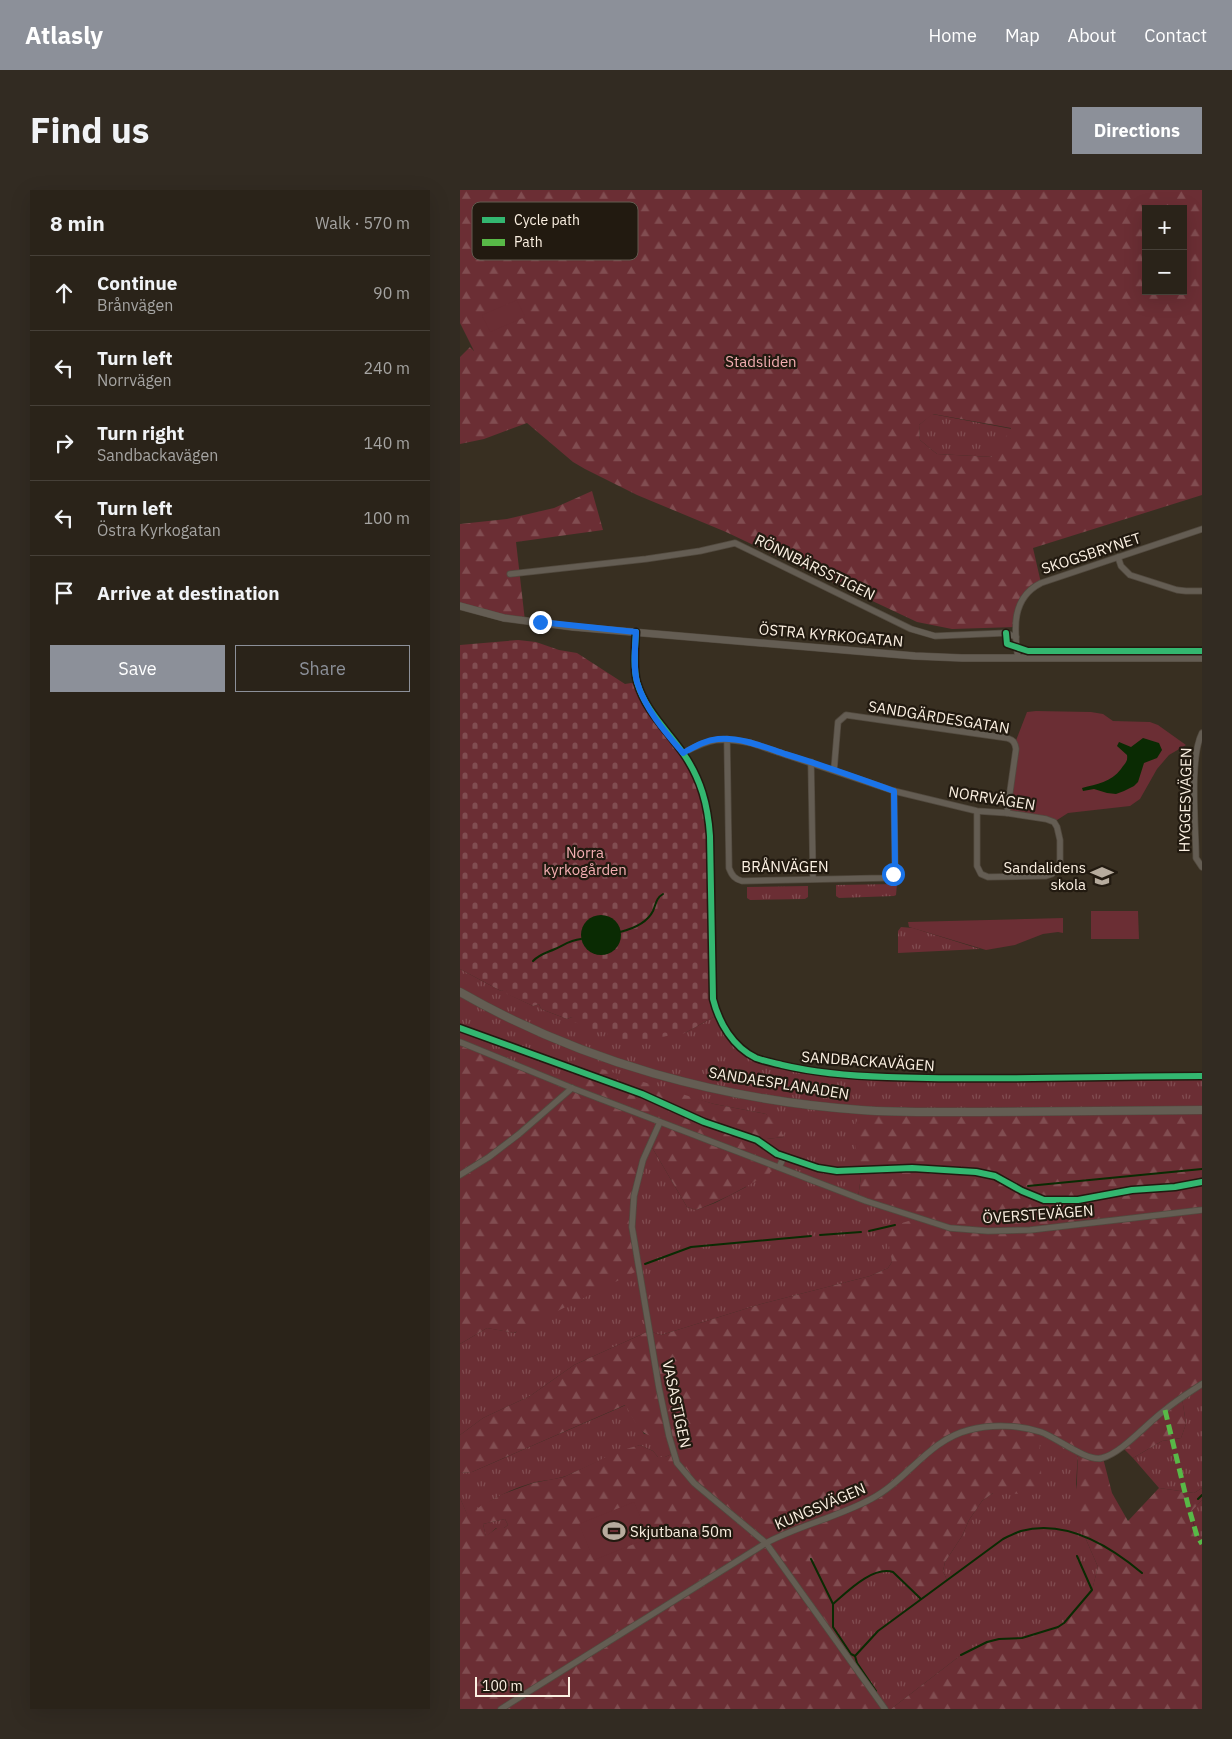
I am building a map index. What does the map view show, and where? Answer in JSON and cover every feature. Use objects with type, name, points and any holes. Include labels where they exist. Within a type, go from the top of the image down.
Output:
[{"type":"main road","name":"SANDAESPLANADEN","points":[[460,992],[531,1029],[589,1053],[644,1071],[721,1090],[802,1104],[862,1110],[928,1112],[1202,1110]]},
{"type":"street","name":"SKOGSBRYNET","points":[[1018,658],[1016,637],[1018,608],[1021,600],[1032,588],[1041,583],[1202,530]]},
{"type":"street","name":"RÖNNBÄRSSTIGEN","points":[[510,574],[646,559],[700,551],[735,543],[912,629],[935,636],[1006,633],[1016,637]]},
{"type":"street","points":[[1118,557],[1125,572],[1130,575],[1186,592],[1202,591]]},
{"type":"street","name":"ÖSTRA KYRKOGATAN","points":[[460,606],[504,618],[636,632],[923,657],[1202,658]]},
{"type":"street","name":"SANDBACKAVÄGEN","points":[[636,632],[635,666],[637,682],[647,706],[683,753],[696,775],[709,814],[713,999],[717,1015],[728,1034],[747,1052],[757,1058],[797,1068],[862,1076],[936,1079],[1202,1076]]},
{"type":"street","name":"SANDGÄRDESGATAN","points":[[834,770],[838,722],[846,716],[1012,739],[1016,749],[1006,813]]},
{"type":"street","name":"HYGGESVÄGEN","points":[[1202,733],[1196,753],[1199,782],[1196,858],[1202,867]]},
{"type":"street","name":"NORRVÄGEN","points":[[683,753],[708,741],[727,739],[751,743],[894,791],[977,811],[1046,819],[1054,822],[1057,826],[1060,840],[1060,865],[1056,871],[1046,876],[988,877],[981,874],[977,866],[977,811]]},
{"type":"street","name":"BRÅNVÄGEN","points":[[727,739],[729,868],[731,875],[736,880],[884,878],[893,874],[895,867],[894,791]]},
{"type":"street","points":[[811,762],[813,879]]},
{"type":"street","name":"ÖVERSTEVÄGEN","points":[[460,1042],[572,1088],[866,1201],[950,1228],[988,1231],[1030,1230],[1202,1210]]},
{"type":"street","points":[[460,1175],[520,1134],[572,1088]]},
{"type":"street","name":"VASASTIGEN","points":[[660,1122],[643,1160],[634,1196],[632,1227],[659,1388],[669,1436],[678,1463],[694,1483],[766,1543],[885,1709]]},
{"type":"street","points":[[779,1167],[784,1157]]},
{"type":"street","name":"KUNGSVÄGEN","points":[[501,1709],[766,1543],[783,1534],[834,1517],[872,1499],[889,1488],[937,1446],[958,1433],[984,1427],[1026,1428],[1053,1437],[1084,1456],[1095,1460],[1114,1453],[1164,1410],[1202,1384]]},
{"type":"green space","name":"Stadsliden","points":[[460,190],[1202,190],[1202,495],[1033,548],[1041,583],[1026,593],[1016,627],[952,629],[917,622],[726,532],[637,495],[585,469],[573,462],[527,423],[484,439],[460,444],[460,357],[470,347],[474,351],[460,323]],"holes":[[[933,414],[1011,429],[992,457],[937,454],[920,440],[919,425]]]},
{"type":"green space","points":[[517,300],[525,317],[490,332],[482,315]]},
{"type":"green space","points":[[932,414],[1012,429],[993,457],[937,454],[920,440],[919,425]]},
{"type":"green space","points":[[592,491],[603,530],[516,542],[525,621],[460,606],[460,524],[507,519],[554,508]]},
{"type":"green space","name":"Norra kyrkogården","points":[[518,640],[536,642],[559,650],[577,653],[625,684],[637,682],[647,705],[696,775],[709,814],[713,999],[717,1015],[685,1033],[631,1042],[608,1035],[606,1030],[601,1032],[574,1022],[572,1017],[567,1019],[541,1009],[539,1004],[533,1006],[507,994],[506,990],[501,991],[460,969],[460,645]]},
{"type":"green space","points":[[1027,712],[1091,712],[1103,714],[1113,721],[1150,722],[1158,725],[1186,745],[1169,755],[1157,769],[1140,799],[1130,806],[1068,813],[1054,822],[1007,813],[1015,743]]},
{"type":"green space","points":[[897,884],[896,895],[894,896],[839,898],[836,896],[836,885]]},
{"type":"green space","points":[[808,886],[808,897],[805,899],[750,900],[747,898],[747,887]]},
{"type":"green space","points":[[1091,911],[1138,911],[1139,939],[1091,939]]},
{"type":"green space","points":[[1063,918],[1063,933],[1043,934],[1015,945],[986,950],[909,927],[908,922]]},
{"type":"green space","points":[[901,927],[913,928],[980,949],[898,953],[898,931]]},
{"type":"green space","points":[[460,969],[501,991],[506,989],[508,994],[533,1006],[539,1004],[541,1009],[567,1019],[572,1017],[606,1030],[685,1033],[717,1015],[747,1052],[770,1062],[861,1076],[1202,1076],[1202,1110],[861,1176],[858,1198],[916,1218],[891,1252],[892,1262],[888,1268],[870,1276],[761,1304],[661,1335],[649,1331],[574,1365],[530,1396],[483,1418],[460,1435],[460,1344],[487,1328],[515,1333],[632,1227],[634,1196],[650,1144],[687,1207],[696,1210],[715,1203],[746,1187],[757,1140],[784,1137],[766,1114],[714,1104],[674,1093],[566,1083],[460,1042]]},
{"type":"green space","points":[[460,1042],[566,1083],[567,1063],[573,1060],[714,1104],[766,1114],[775,1121],[784,1137],[758,1140],[776,1154],[779,1167],[739,1191],[696,1210],[687,1207],[650,1144],[634,1196],[632,1227],[639,1270],[514,1333],[487,1328],[460,1344]]},
{"type":"green space","points":[[862,1110],[1202,1110],[1202,1384],[1182,1398],[1186,1424],[1181,1438],[1162,1441],[1133,1458],[1122,1447],[1103,1458],[1112,1493],[1128,1521],[1159,1488],[1194,1493],[1202,1488],[1202,1500],[1190,1513],[1197,1536],[1199,1538],[1202,1537],[1202,1709],[891,1709],[961,1655],[975,1647],[999,1639],[1022,1638],[1058,1627],[1064,1623],[1092,1590],[1098,1567],[1085,1537],[1076,1507],[1078,1452],[1039,1432],[1042,1489],[1027,1494],[993,1493],[982,1501],[945,1562],[943,1571],[947,1580],[921,1600],[893,1572],[885,1571],[868,1576],[860,1581],[833,1604],[833,1627],[830,1632],[885,1709],[460,1709],[460,1498],[468,1516],[482,1505],[503,1494],[533,1483],[564,1477],[619,1451],[640,1445],[653,1451],[658,1457],[665,1457],[674,1453],[669,1436],[659,1437],[646,1434],[637,1425],[625,1405],[472,1472],[460,1473],[460,1435],[483,1418],[530,1396],[574,1365],[649,1331],[661,1335],[761,1304],[870,1276],[888,1268],[892,1262],[886,1228],[915,1219],[858,1198],[861,1176],[854,1139],[855,1125]],"holes":[[[505,1519],[508,1525],[504,1528],[497,1528],[486,1536],[483,1524]]]},
{"type":"green space","points":[[1202,1384],[1202,1488],[1194,1493],[1159,1488],[1133,1458],[1162,1441],[1181,1438],[1186,1424],[1182,1398]]},
{"type":"green space","points":[[626,1405],[644,1434],[669,1436],[674,1453],[665,1457],[658,1457],[653,1451],[640,1445],[612,1455],[566,1476],[532,1483],[515,1489],[490,1501],[468,1517],[460,1498],[460,1473],[472,1472]]},
{"type":"green space","points":[[1039,1431],[1078,1452],[1076,1484],[1085,1537],[1098,1567],[1092,1590],[1064,1623],[1058,1627],[1022,1638],[999,1639],[975,1647],[961,1655],[891,1709],[885,1709],[830,1632],[833,1627],[833,1604],[860,1581],[868,1576],[885,1571],[893,1572],[921,1600],[947,1580],[943,1571],[945,1562],[962,1536],[969,1520],[982,1501],[993,1493],[1005,1493]]},
{"type":"green space","points":[[1202,1500],[1202,1537],[1199,1538],[1190,1513]]},
{"type":"green space","name":"Skjutbana 50m","points":[[634,1502],[649,1538],[594,1560],[579,1524]]},
{"type":"green space","points":[[505,1519],[508,1525],[504,1528],[496,1528],[486,1537],[483,1524]]},
{"type":"shaded area","points":[[1143,738],[1159,743],[1162,750],[1157,758],[1144,763],[1138,782],[1134,786],[1116,794],[1094,789],[1083,791],[1082,788],[1113,777],[1125,764],[1127,755],[1117,746],[1119,742],[1131,747]]},
{"type":"shaded area","points":[[601,915],[615,921],[621,935],[615,949],[601,955],[587,949],[581,935],[587,921]]},
{"type":"waterway","points":[[620,932],[634,927],[647,919],[658,899],[663,894]]},
{"type":"waterway","points":[[533,961],[541,955],[567,943],[581,939]]},
{"type":"waterway","points":[[1028,1186],[1202,1169]]},
{"type":"waterway","points":[[869,1231],[895,1225]]},
{"type":"waterway","points":[[820,1235],[861,1232]]},
{"type":"waterway","points":[[645,1264],[691,1247],[811,1236]]},
{"type":"waterway","points":[[1198,1499],[1202,1495]]},
{"type":"waterway","points":[[876,1691],[857,1663],[855,1656],[878,1631],[1003,1539],[1014,1534],[1038,1528],[1070,1532],[1086,1537],[1116,1553],[1142,1573]]},
{"type":"waterway","points":[[961,1655],[987,1642],[999,1639],[1022,1638],[1058,1627],[1064,1623],[1092,1590],[1077,1556]]},
{"type":"waterway","points":[[811,1559],[833,1604]]},
{"type":"waterway","points":[[855,1656],[851,1654],[833,1627],[833,1604],[845,1593],[868,1576],[885,1571],[893,1572],[921,1599]]},
{"type":"marked path","points":[[1165,1410],[1188,1505],[1197,1536],[1202,1544]]},
{"type":"cycle path","points":[[636,632],[635,670],[637,682],[645,702],[677,744],[695,773],[705,803],[710,836],[713,999],[723,1025],[740,1048],[756,1058],[782,1065],[821,1072],[861,1076],[966,1079],[1202,1076]]},
{"type":"cycle path","points":[[1006,633],[1007,644],[1028,651],[1202,651]]},
{"type":"cycle path","points":[[460,1028],[642,1094],[704,1122],[757,1140],[777,1154],[818,1168],[837,1171],[912,1168],[976,1172],[995,1176],[1022,1191],[1044,1200],[1078,1200],[1132,1190],[1175,1187],[1202,1182]]},
{"type":"place","name":"Sandalidens skola","points":[[1102,876]]},
{"type":"place","name":"Skjutbana 50m","points":[[614,1531]]},
{"type":"route","points":[[540,622],[636,632],[635,666],[637,682],[647,706],[683,753],[695,746],[716,739],[737,740],[811,762],[894,791],[895,867],[893,874]]}]
